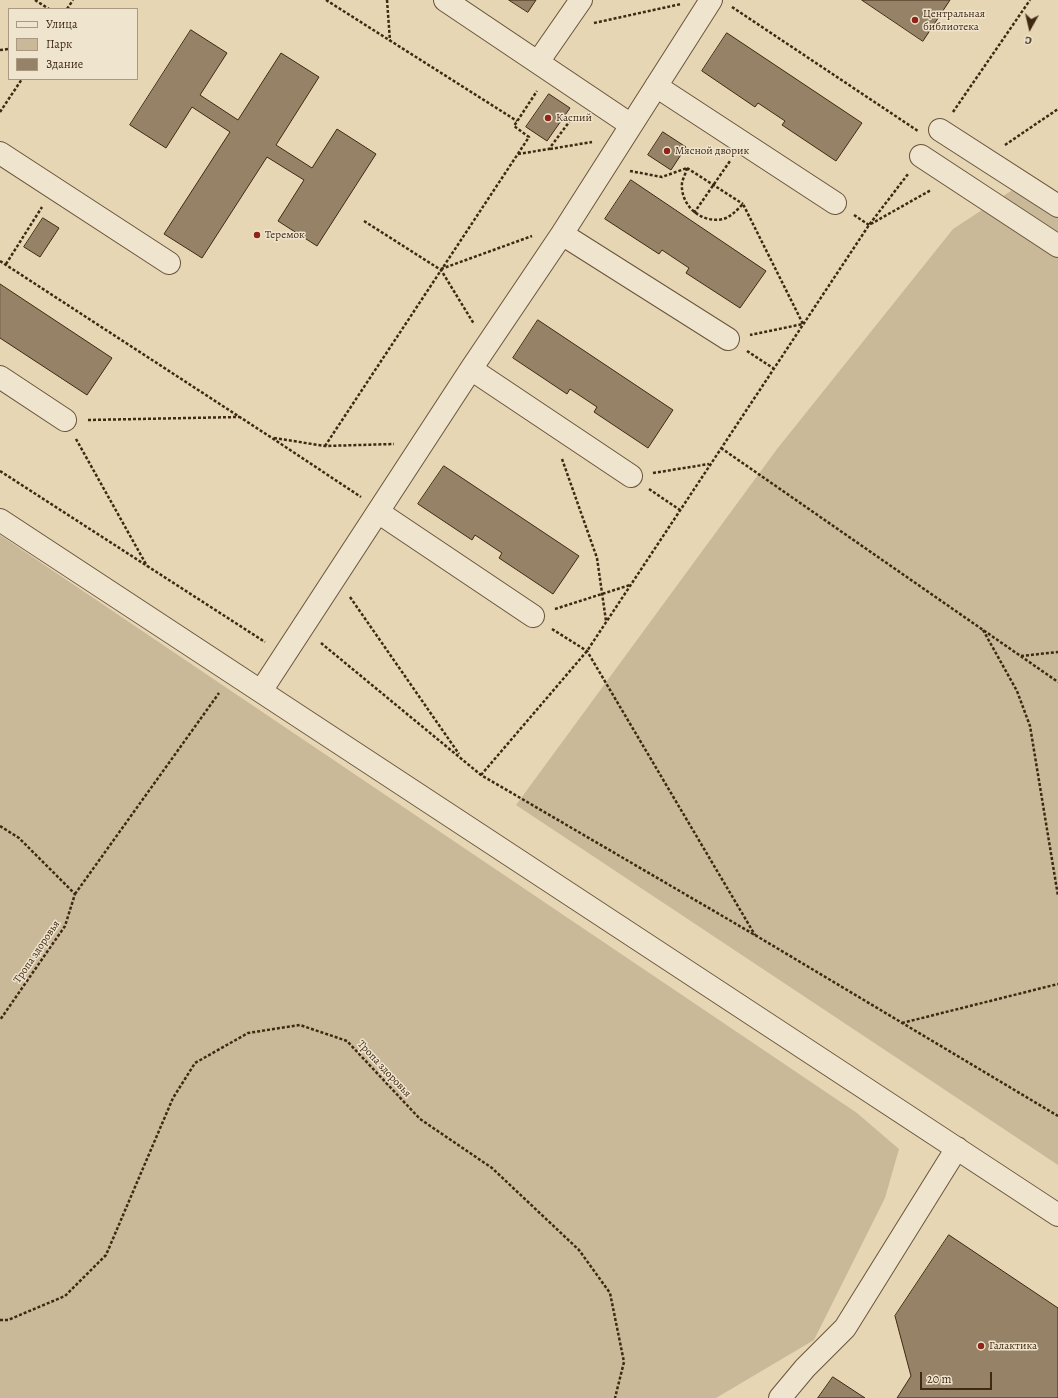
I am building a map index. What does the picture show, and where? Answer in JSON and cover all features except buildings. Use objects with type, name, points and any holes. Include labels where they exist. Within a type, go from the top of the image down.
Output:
[{"type":"street","points":[[445,0],[631,125]]},
{"type":"street","points":[[544,66],[561,29],[581,0]]},
{"type":"street","points":[[261,692],[422,443],[562,234],[656,86],[720,3]]},
{"type":"street","points":[[656,86],[835,203]]},
{"type":"street","points":[[940,130],[1058,206]]},
{"type":"street","points":[[0,153],[169,263]]},
{"type":"street","points":[[921,156],[1058,246]]},
{"type":"street","points":[[562,234],[728,339]]},
{"type":"street","points":[[471,369],[631,476]]},
{"type":"street","points":[[0,377],[65,420]]},
{"type":"street","points":[[378,512],[533,616]]},
{"type":"street","points":[[0,520],[1058,1215]]},
{"type":"street","points":[[780,1398],[805,1368],[845,1328],[957,1148]]},
{"type":"path","points":[[35,0],[47,8]]},
{"type":"path","points":[[326,0],[517,121]]},
{"type":"path","points":[[387,0],[390,41]]},
{"type":"path","points":[[720,3],[933,141],[1030,0]]},
{"type":"path","points":[[561,29],[686,3]]},
{"type":"path","points":[[325,446],[529,137],[514,126],[544,66]]},
{"type":"path","points":[[0,112],[21,80]]},
{"type":"path","points":[[549,149],[588,96]]},
{"type":"path","points":[[986,159],[1058,109]]},
{"type":"path","points":[[518,154],[596,142]]},
{"type":"path","points":[[694,213],[742,143]]},
{"type":"path","points":[[481,775],[587,651],[869,225],[921,156]]},
{"type":"path","points":[[688,168],[743,204],[803,324]]},
{"type":"path","points":[[628,170],[662,177],[688,168]]},
{"type":"path","points":[[688,168],[682,182],[682,194],[694,213],[708,219],[722,219],[734,214],[743,204]]},
{"type":"path","points":[[869,225],[953,177]]},
{"type":"path","points":[[6,264],[54,188]]},
{"type":"path","points":[[364,220],[441,270],[486,346]]},
{"type":"path","points":[[441,270],[531,236],[562,234]]},
{"type":"path","points":[[0,261],[361,497],[378,512]]},
{"type":"path","points":[[728,339],[803,324]]},
{"type":"path","points":[[728,339],[773,368]]},
{"type":"path","points":[[147,566],[65,420],[239,417]]},
{"type":"path","points":[[272,438],[325,446],[422,443]]},
{"type":"path","points":[[721,448],[1058,682]]},
{"type":"path","points":[[561,457],[597,558],[606,621]]},
{"type":"path","points":[[631,476],[710,464]]},
{"type":"path","points":[[0,471],[265,643]]},
{"type":"path","points":[[631,476],[680,510]]},
{"type":"path","points":[[533,616],[630,585]]},
{"type":"path","points":[[348,595],[460,756]]},
{"type":"path","points":[[533,616],[587,651],[755,935]]},
{"type":"path","points":[[983,630],[1017,691],[1030,726],[1058,896]]},
{"type":"path","points":[[319,641],[460,756],[481,775],[755,935],[1058,1116]]},
{"type":"path","points":[[1020,656],[1058,652]]},
{"type":"path","name":"Тропа здоровья","points":[[0,1020],[65,926],[75,894],[223,687]]},
{"type":"path","points":[[0,826],[19,838],[75,894]]},
{"type":"path","points":[[902,1023],[1058,984]]},
{"type":"path","name":"Тропа здоровья","points":[[0,1320],[8,1320],[65,1296],[106,1254],[173,1098],[195,1063],[248,1033],[300,1025],[347,1041],[420,1119],[492,1168],[579,1250],[610,1293],[624,1362],[615,1398]]},
{"type":"green space","points":[[1014,189],[1058,215],[1058,1165],[516,805],[777,449],[953,229]]},
{"type":"green space","points":[[0,535],[857,1113],[899,1149],[885,1198],[814,1340],[716,1398],[0,1398]]},
{"type":"place","name":"Центральная библиотека","points":[[915,20]]},
{"type":"place","name":"Каспий","points":[[548,118]]},
{"type":"place","name":"Мясной дворик","points":[[667,151]]},
{"type":"place","name":"Теремок","points":[[257,235]]},
{"type":"place","name":"Галактика","points":[[981,1346]]}]
